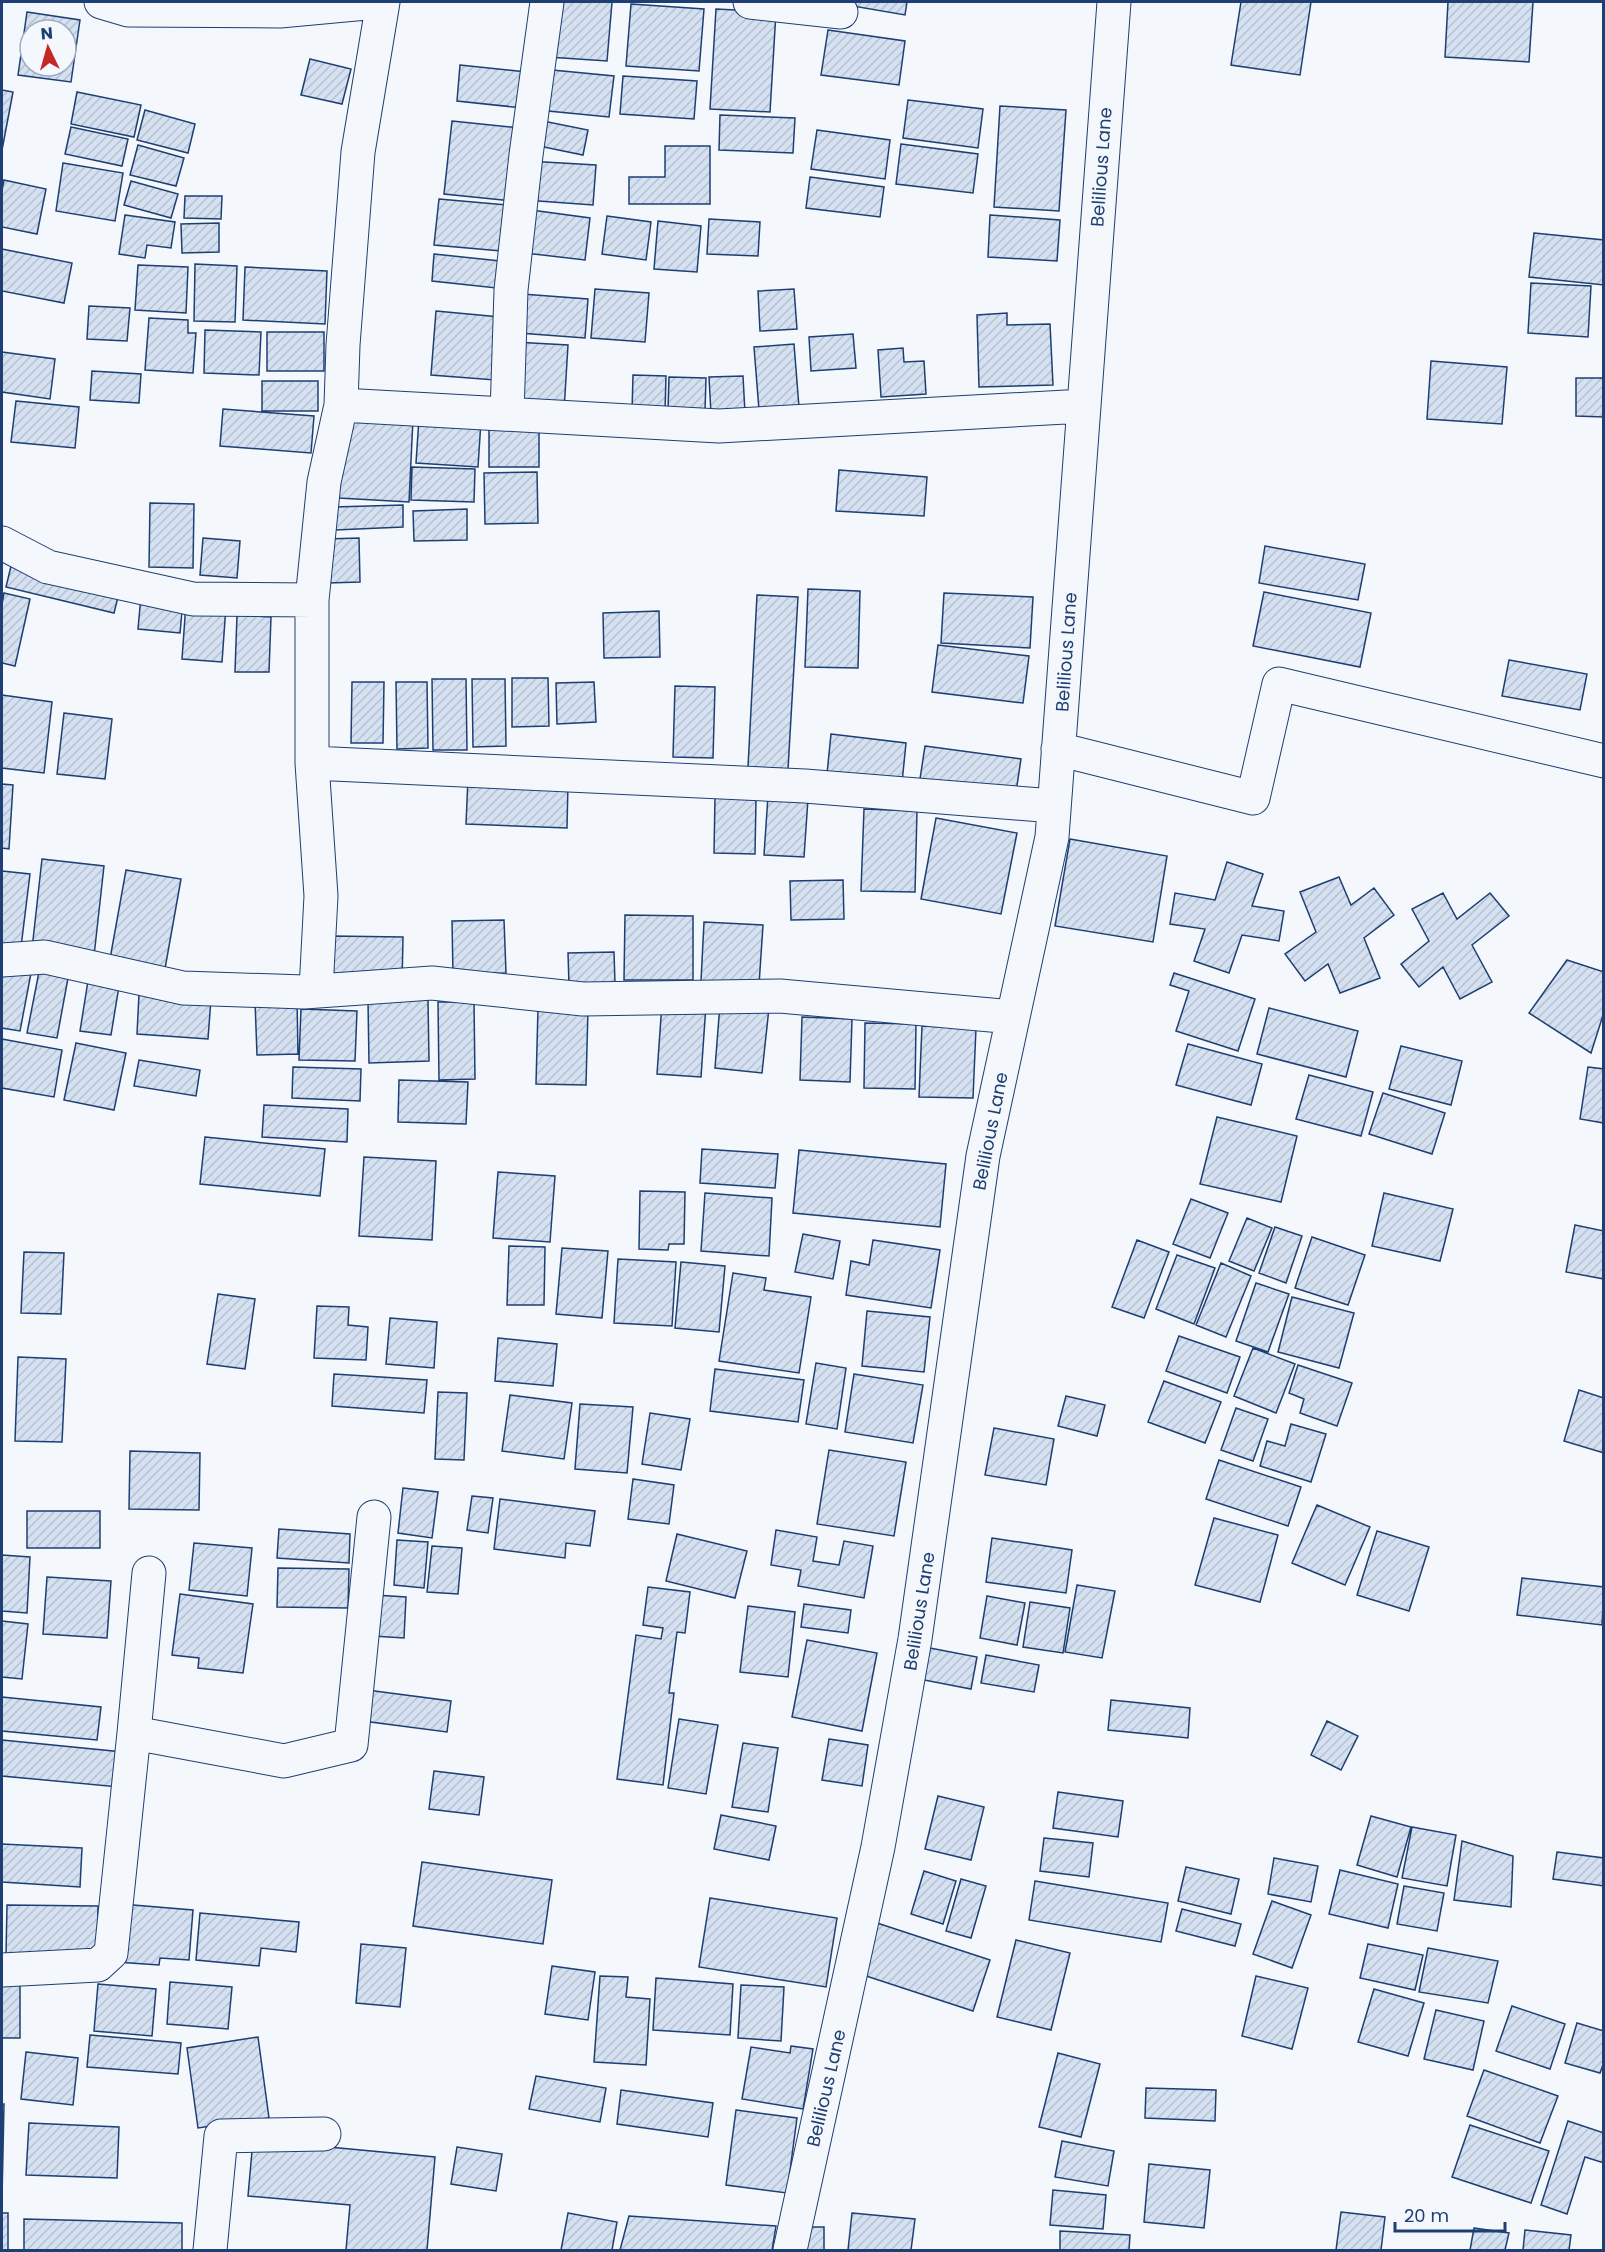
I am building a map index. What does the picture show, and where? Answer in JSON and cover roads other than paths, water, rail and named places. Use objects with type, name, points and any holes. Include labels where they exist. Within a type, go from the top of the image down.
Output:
[{"type":"street","points":[[101,2],[128,10],[280,10],[377,2]]},
{"type":"street","points":[[316,990],[321,896],[312,763],[312,600],[324,482],[341,405],[343,345],[358,152],[383,2]]},
{"type":"street","points":[[507,414],[511,290],[526,154],[547,2]]},
{"type":"street","points":[[750,2],[841,12]]},
{"type":"street","name":"Belilious Lane","points":[[790,2250],[880,1836],[915,1640],[983,1156],[1052,837],[1114,2]]},
{"type":"street","points":[[341,405],[719,426],[1084,406]]},
{"type":"street","points":[[2,543],[48,567],[193,598],[312,600]]},
{"type":"street","points":[[1058,749],[1253,798],[1279,684],[1604,761]]},
{"type":"street","points":[[312,763],[805,786],[1054,806]]},
{"type":"street","points":[[2,960],[45,957],[183,988],[316,990],[432,983],[583,999],[780,996],[1013,1017]]},
{"type":"street","points":[[134,1733],[284,1761],[351,1745],[374,1516]]},
{"type":"street","points":[[2,1970],[98,1965],[111,1953],[149,1573]]},
{"type":"street","points":[[210,2250],[221,2136],[324,2134]]}]
